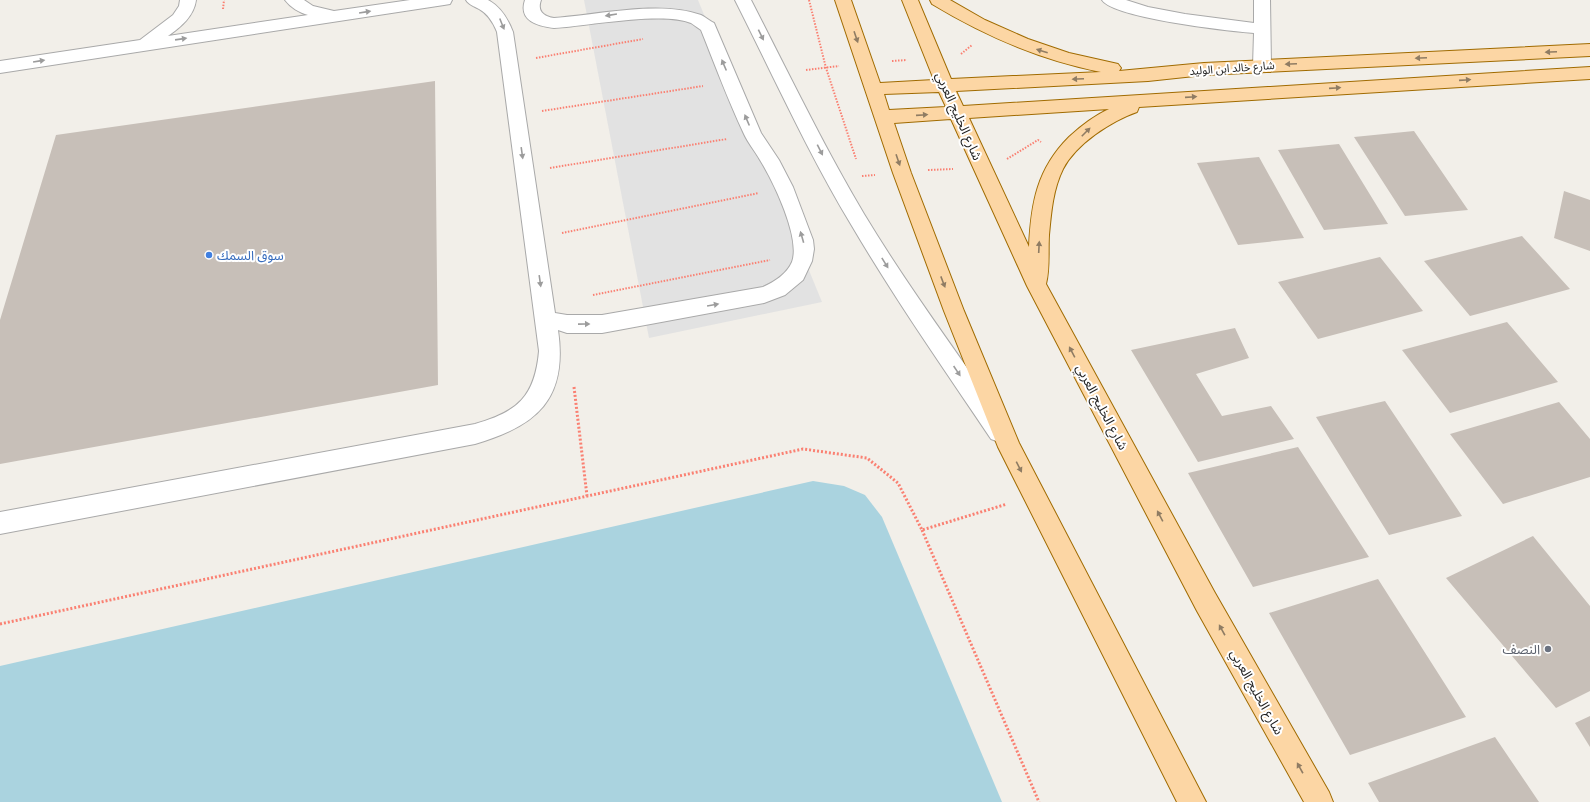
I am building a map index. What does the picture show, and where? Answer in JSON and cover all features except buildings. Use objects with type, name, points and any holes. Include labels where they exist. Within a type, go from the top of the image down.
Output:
[{"type":"main road","points":[[843,0],[883,118],[954,311],[1009,447],[1192,802]]},
{"type":"main road","name":"شارع الخليج العربي","points":[[910,0],[945,86],[1037,286],[1206,602],[1319,802]]},
{"type":"main road","points":[[938,0],[990,30],[1037,50],[1096,66],[1148,75]]},
{"type":"main road","name":"شارع خالد ابن الوليد","points":[[874,89],[1148,75],[1204,69],[1590,50]]},
{"type":"main road","points":[[883,118],[1590,73]]},
{"type":"main road","points":[[1037,286],[1042,208],[1053,170],[1064,155],[1092,126],[1115,112],[1163,99]]},
{"type":"lane","points":[[139,46],[171,26],[183,12],[188,4],[188,0]]},
{"type":"lane","points":[[293,0],[308,10],[340,16]]},
{"type":"lane","points":[[0,67],[444,0]]},
{"type":"lane","points":[[0,523],[493,429],[522,414],[541,391],[547,380],[550,367],[550,351],[505,32],[500,18],[486,6],[474,0]]},
{"type":"lane","points":[[533,0],[531,6],[533,14],[541,21],[554,24],[652,9],[673,10],[695,15],[701,18],[708,27],[753,135],[764,149],[790,199],[804,245],[804,254],[801,263],[790,281],[782,287],[764,295],[602,324],[567,324],[546,319]]},
{"type":"lane","points":[[743,0],[828,166],[858,220],[896,280],[1009,447]]},
{"type":"lane","points":[[1110,0],[1144,11],[1181,19],[1262,29]]},
{"type":"lane","points":[[1262,0],[1262,66]]},
{"type":"path","points":[[809,0],[826,68]]},
{"type":"path","points":[[509,62],[647,38]]},
{"type":"path","points":[[516,116],[731,81]]},
{"type":"path","points":[[525,172],[753,135]]},
{"type":"path","points":[[1002,162],[1038,140],[1064,155]]},
{"type":"path","points":[[534,239],[784,188]]},
{"type":"path","points":[[589,296],[804,254]]},
{"type":"path","points":[[574,386],[587,496]]},
{"type":"path","points":[[0,624],[802,449],[867,458],[898,483],[922,530],[1039,802]]},
{"type":"path","points":[[922,530],[1034,496]]},
{"type":"shaded area","points":[[584,0],[698,0],[822,302],[649,338]]},
{"type":"water","points":[[813,481],[844,486],[865,495],[882,517],[1002,802],[0,802],[0,666]]},
{"type":"place","name":"سوق السمك","points":[[209,255]]},
{"type":"place","name":"النصف","points":[[1548,649]]}]
